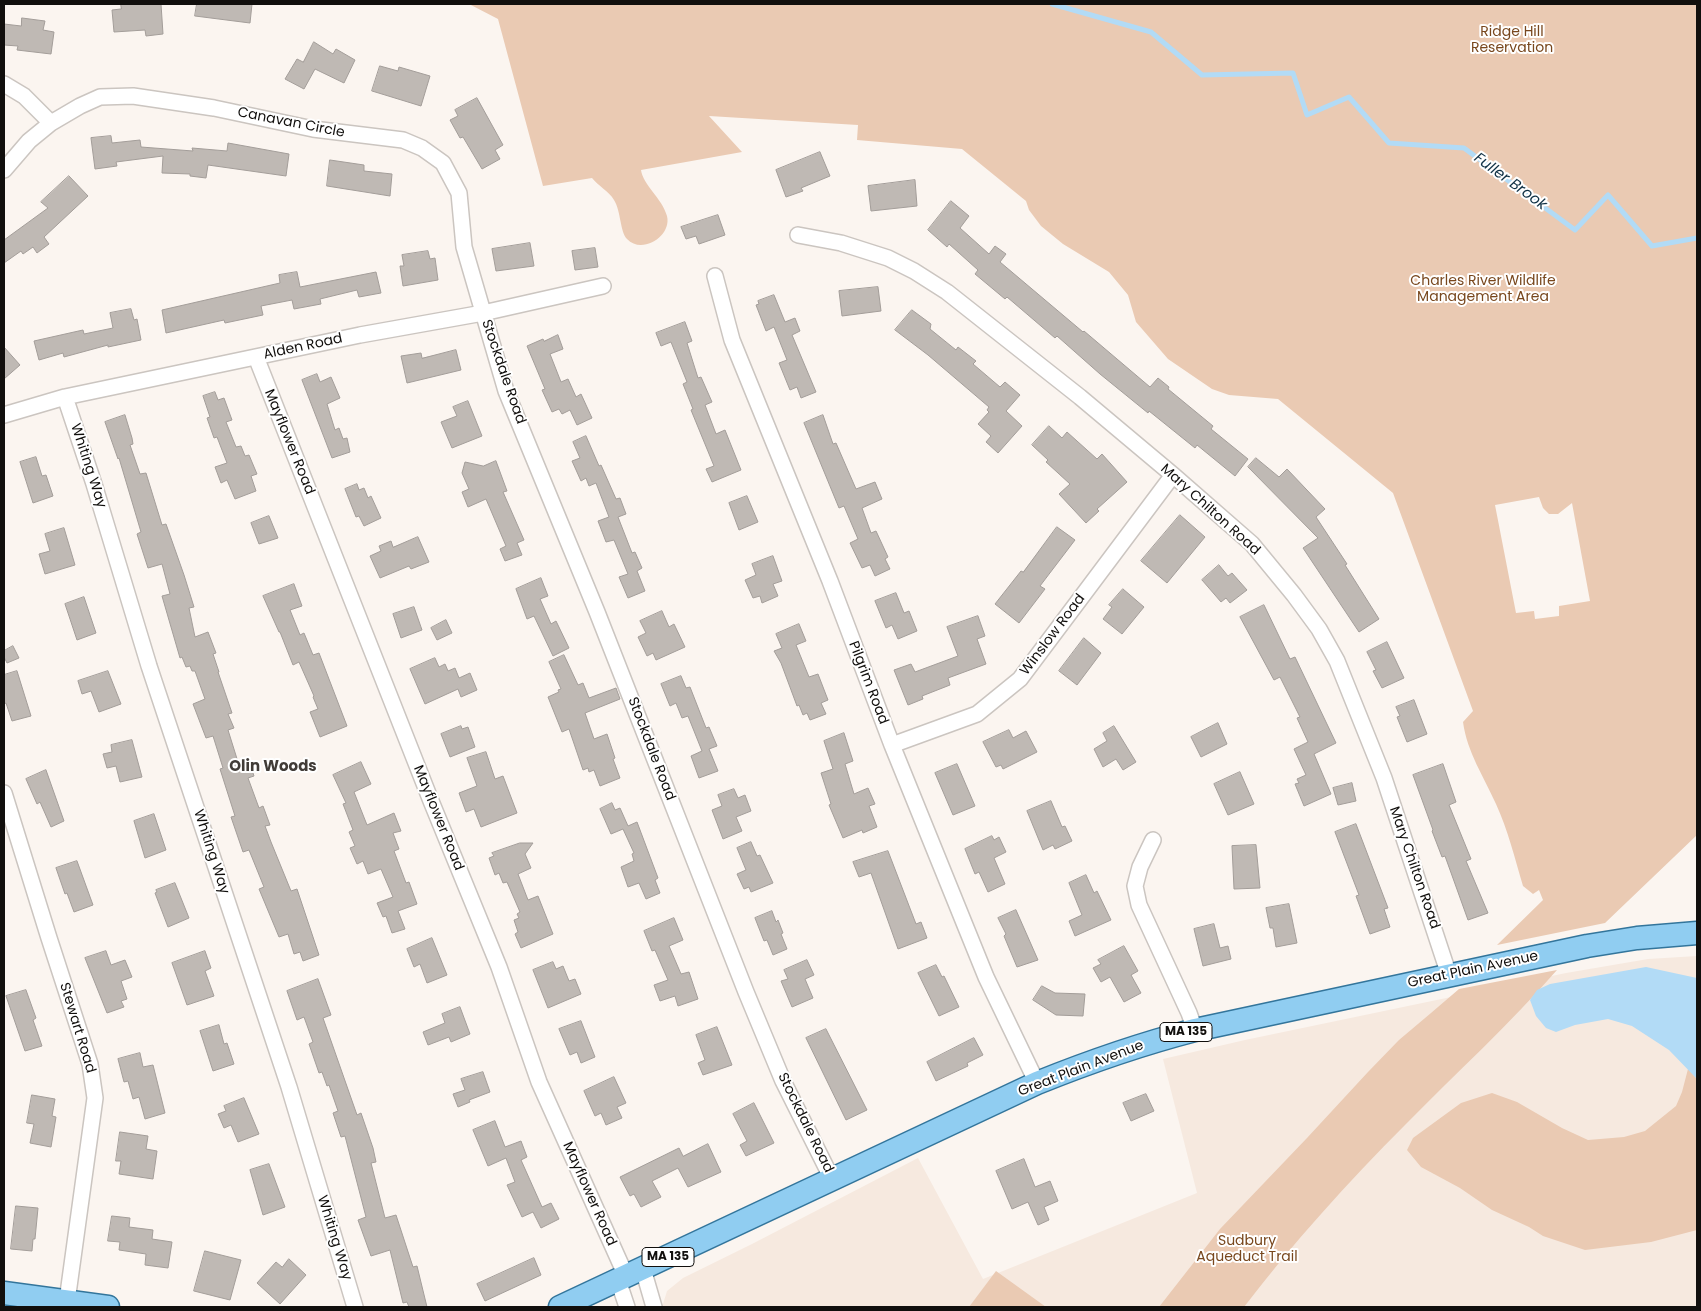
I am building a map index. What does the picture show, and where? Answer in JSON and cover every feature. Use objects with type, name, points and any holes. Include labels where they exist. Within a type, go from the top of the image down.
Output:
[{"type":"main road","name":"Great Plain Avenue","points":[[560,1307],[1037,1083],[1114,1053],[1195,1030],[1612,941],[1697,933]]},
{"type":"main road","points":[[4,1293],[108,1307]]},
{"type":"street","points":[[4,84],[24,96],[51,123]]},
{"type":"street","name":"Canavan Circle","points":[[4,170],[29,142],[51,123],[100,97],[133,96],[214,108],[314,129],[403,140],[422,148],[443,163],[459,194],[464,247],[483,313]]},
{"type":"street","name":"Mary Chilton Road","points":[[798,235],[841,243],[888,258],[914,271],[948,292],[1080,397],[1252,544],[1319,629],[1337,661],[1384,778],[1450,975]]},
{"type":"street","name":"Pilgrim Road","points":[[715,276],[732,340],[830,581],[892,745],[986,977],[1037,1083]]},
{"type":"street","name":"Alden Road","points":[[4,415],[65,397],[360,335],[483,313],[604,286]]},
{"type":"street","name":"Stockdale Road","points":[[483,313],[506,391],[597,612],[746,992],[784,1081],[832,1179]]},
{"type":"street","name":"Mayflower Road","points":[[256,357],[431,801],[499,967],[539,1082],[629,1275]]},
{"type":"street","name":"Whiting Way","points":[[65,397],[94,484],[149,666],[289,1086],[355,1307]]},
{"type":"street","name":"Winslow Road","points":[[892,745],[977,714],[1020,679],[1173,475]]},
{"type":"street","name":"Stewart Road","points":[[4,793],[90,1064],[95,1098],[67,1301]]},
{"type":"street","points":[[1153,840],[1140,867],[1135,886],[1139,905],[1195,1030]]},
{"type":"street","points":[[627,1307],[629,1275]]},
{"type":"street","points":[[629,1275],[654,1307]]},
{"type":"shaded area","points":[[1697,956],[1697,1307],[655,1307],[663,1304],[667,1291],[683,1278],[918,1158],[983,1279],[1197,1193],[1163,1059],[1566,973],[1648,959]]},
{"type":"green space","name":"Charles River Wildlife Management Area","points":[[469,4],[1697,4],[1697,835],[1605,923],[1497,945],[1543,900],[1539,890],[1533,894],[1523,886],[1500,814],[1468,744],[1463,722],[1473,711],[1393,493],[1278,399],[1229,395],[1212,389],[1168,359],[1136,322],[1128,295],[1109,272],[1063,244],[1041,226],[1029,210],[1026,201],[962,149],[857,140],[858,125],[709,116],[742,152],[641,170],[645,181],[665,209],[667,223],[665,230],[654,241],[640,245],[633,243],[625,236],[614,200],[592,178],[543,186],[498,19]],"holes":[[[1539,497],[1543,508],[1549,514],[1558,514],[1572,503],[1590,601],[1559,606],[1559,616],[1535,619],[1534,611],[1516,613],[1495,505]]]},
{"type":"green space","name":"Sudbury Aqueduct Trail","points":[[1557,970],[1342,1191],[1301,1236],[1244,1307],[1159,1307],[1220,1229],[1368,1072],[1399,1040],[1459,989]]},
{"type":"green space","points":[[1688,1069],[1697,1079],[1697,1230],[1651,1242],[1585,1250],[1543,1236],[1529,1227],[1492,1210],[1460,1188],[1421,1167],[1407,1150],[1413,1138],[1461,1103],[1492,1093],[1517,1102],[1562,1128],[1588,1140],[1624,1137],[1645,1131],[1676,1106]]},
{"type":"green space","points":[[996,1271],[1046,1307],[969,1307]]},
{"type":"water","points":[[1646,967],[1697,978],[1697,1079],[1669,1050],[1632,1026],[1608,1019],[1575,1025],[1556,1032],[1546,1028],[1536,1016],[1530,1000],[1537,990],[1550,984]]},
{"type":"building","points":[[121,4],[161,4],[163,34],[146,36],[145,30],[114,32],[112,10],[121,9]]},
{"type":"building","points":[[197,4],[252,4],[250,23],[195,16]]},
{"type":"building","points":[[22,18],[45,21],[43,30],[54,32],[51,54],[17,50],[18,46],[4,45],[4,24],[21,26]]},
{"type":"building","points":[[314,42],[333,54],[336,49],[355,60],[344,83],[315,69],[304,89],[285,79],[297,59],[303,62]]},
{"type":"building","points":[[380,66],[398,71],[399,67],[430,76],[421,106],[372,91]]},
{"type":"building","points":[[477,98],[503,145],[495,150],[500,159],[482,169],[463,137],[460,138],[450,120],[458,116],[455,110]]},
{"type":"building","points":[[111,136],[112,143],[140,140],[141,147],[193,151],[192,148],[227,151],[228,143],[289,154],[286,176],[208,165],[206,178],[190,176],[190,174],[162,173],[163,156],[116,162],[117,166],[95,169],[91,138]]},
{"type":"building","points":[[820,152],[830,176],[801,188],[803,191],[786,197],[776,170]]},
{"type":"building","points":[[330,160],[364,165],[364,171],[392,174],[390,196],[327,186]]},
{"type":"building","points":[[69,176],[88,196],[44,237],[49,244],[37,253],[33,247],[23,254],[21,251],[4,263],[4,240],[48,208],[41,202]]},
{"type":"building","points":[[915,180],[917,206],[871,211],[868,186]]},
{"type":"building","points":[[951,201],[969,216],[960,228],[989,254],[995,246],[1006,254],[1000,262],[1150,387],[1158,378],[1169,387],[1168,389],[1213,426],[1211,429],[1248,459],[1235,476],[1197,445],[1195,448],[1149,411],[1148,413],[1057,336],[1055,338],[1007,297],[1005,299],[975,274],[978,270],[949,244],[947,247],[928,230]]},
{"type":"building","points":[[718,215],[725,235],[699,244],[696,236],[686,239],[681,227]]},
{"type":"building","points":[[530,243],[534,266],[496,271],[492,249]]},
{"type":"building","points":[[595,248],[598,267],[575,270],[572,251]]},
{"type":"building","points":[[428,251],[430,259],[435,258],[438,280],[403,286],[400,266],[404,266],[402,255]]},
{"type":"building","points":[[297,272],[300,287],[376,272],[381,293],[359,297],[357,290],[320,299],[321,304],[294,309],[292,300],[261,306],[263,315],[225,323],[224,320],[166,333],[162,310],[280,283],[279,275]]},
{"type":"building","points":[[878,287],[881,311],[842,316],[839,291]]},
{"type":"building","points":[[774,295],[785,322],[795,318],[800,331],[792,335],[816,392],[801,398],[797,387],[790,390],[779,363],[787,360],[774,327],[766,331],[756,305],[759,304],[758,301]]},
{"type":"building","points":[[131,309],[134,320],[137,319],[141,340],[108,347],[108,345],[64,357],[63,353],[39,360],[34,341],[83,330],[84,334],[113,328],[110,313]]},
{"type":"building","points":[[912,310],[931,324],[930,329],[956,350],[958,347],[976,361],[973,364],[1000,387],[1005,382],[1020,395],[1006,411],[1022,426],[998,453],[986,442],[991,436],[978,424],[989,412],[987,410],[989,407],[928,355],[895,330]]},
{"type":"building","points":[[685,322],[692,341],[687,343],[698,378],[701,377],[712,402],[705,405],[716,434],[725,430],[741,470],[712,482],[706,469],[714,466],[691,410],[693,409],[683,384],[687,382],[671,342],[661,346],[656,333]]},
{"type":"building","points":[[558,335],[563,349],[550,354],[561,382],[568,379],[576,397],[581,394],[592,418],[577,425],[570,410],[562,414],[559,409],[552,412],[542,390],[545,389],[527,346]]},
{"type":"building","points":[[4,347],[20,365],[4,379]]},
{"type":"building","points":[[456,350],[461,370],[407,383],[401,356],[421,353],[422,358]]},
{"type":"building","points":[[317,374],[320,382],[331,377],[340,398],[327,404],[335,430],[339,428],[343,439],[347,438],[350,452],[332,458],[302,380]]},
{"type":"building","points":[[215,392],[218,400],[224,398],[232,420],[226,422],[236,447],[241,446],[245,456],[249,455],[257,474],[251,476],[256,491],[235,499],[227,480],[221,483],[215,467],[227,463],[217,437],[214,438],[207,418],[210,417],[203,396]]},
{"type":"building","points":[[468,401],[482,436],[452,448],[441,422],[457,416],[453,407]]},
{"type":"building","points":[[125,415],[133,444],[130,445],[140,474],[146,473],[162,525],[166,524],[184,575],[194,607],[189,608],[195,637],[208,632],[216,653],[213,654],[232,713],[228,714],[234,728],[228,730],[238,762],[248,758],[254,776],[248,778],[259,808],[263,806],[270,825],[265,826],[291,891],[297,889],[319,955],[303,961],[300,952],[294,954],[288,934],[279,937],[259,889],[264,887],[249,850],[243,852],[231,817],[235,816],[220,769],[223,768],[213,736],[206,738],[193,704],[205,699],[195,671],[192,671],[190,666],[186,667],[182,657],[180,658],[162,596],[170,594],[162,564],[148,568],[137,534],[141,532],[119,458],[105,422]]},
{"type":"building","points":[[823,415],[833,444],[836,443],[856,489],[875,482],[882,499],[862,508],[871,533],[876,531],[888,557],[885,559],[890,569],[875,576],[870,565],[862,568],[850,543],[858,539],[844,506],[839,508],[804,423]]},
{"type":"building","points":[[1049,426],[1062,438],[1067,432],[1097,459],[1102,454],[1127,482],[1097,509],[1099,511],[1086,523],[1059,494],[1070,484],[1046,462],[1048,460],[1032,445]]},
{"type":"building","points":[[586,436],[616,499],[620,498],[626,514],[618,517],[632,553],[635,552],[642,568],[637,571],[645,591],[628,598],[619,577],[628,574],[614,540],[606,542],[598,521],[609,517],[596,483],[589,486],[586,478],[581,481],[572,461],[580,458],[573,442]]},
{"type":"building","points":[[36,457],[42,476],[46,475],[53,496],[33,503],[20,462]]},
{"type":"building","points":[[1256,458],[1279,477],[1287,469],[1325,509],[1316,517],[1347,564],[1345,565],[1379,619],[1359,632],[1303,548],[1318,538],[1248,467]]},
{"type":"building","points":[[496,461],[507,491],[503,492],[524,540],[517,543],[522,555],[505,561],[500,549],[506,546],[486,499],[468,507],[462,492],[469,489],[462,473],[465,462],[483,466]]},
{"type":"building","points":[[357,484],[359,490],[364,488],[368,498],[371,496],[381,518],[364,526],[359,516],[356,517],[345,489]]},
{"type":"building","points":[[747,496],[758,522],[739,530],[729,503]]},
{"type":"building","points":[[1180,515],[1205,537],[1167,583],[1141,561]]},
{"type":"building","points":[[269,516],[278,538],[259,544],[251,523]]},
{"type":"building","points":[[1057,527],[1075,540],[1040,586],[1045,589],[1019,623],[995,604],[1021,571],[1023,572]]},
{"type":"building","points":[[64,528],[75,565],[45,574],[39,554],[50,551],[45,534]]},
{"type":"building","points":[[418,537],[429,562],[411,569],[409,566],[380,578],[370,556],[381,551],[379,546],[391,541],[393,547]]},
{"type":"building","points":[[773,556],[782,581],[773,584],[778,596],[762,603],[760,596],[753,598],[745,580],[756,575],[752,564]]},
{"type":"building","points":[[1219,565],[1228,576],[1232,573],[1247,590],[1230,603],[1226,598],[1221,602],[1202,580]]},
{"type":"building","points":[[541,578],[548,596],[540,599],[551,624],[556,621],[569,648],[553,656],[534,616],[527,619],[516,589]]},
{"type":"building","points":[[294,584],[302,606],[290,610],[300,635],[304,633],[313,655],[319,653],[347,726],[320,737],[310,712],[318,709],[314,696],[299,662],[293,665],[263,596]]},
{"type":"building","points":[[1123,589],[1144,607],[1122,634],[1103,619],[1112,607],[1109,605]]},
{"type":"building","points":[[896,593],[904,613],[909,611],[917,631],[898,639],[892,625],[886,628],[875,601]]},
{"type":"building","points":[[84,597],[96,633],[77,640],[65,604]]},
{"type":"building","points":[[1264,605],[1290,659],[1295,657],[1336,743],[1314,754],[1331,794],[1304,806],[1295,784],[1299,783],[1297,779],[1306,775],[1294,749],[1308,742],[1297,718],[1300,717],[1280,677],[1274,680],[1240,617]]},
{"type":"building","points":[[414,607],[422,630],[401,638],[393,614]]},
{"type":"building","points":[[662,611],[669,627],[674,624],[685,647],[656,660],[653,653],[647,656],[638,637],[646,633],[640,621]]},
{"type":"building","points":[[978,616],[985,636],[977,639],[986,664],[948,678],[950,685],[922,696],[923,699],[908,705],[894,670],[911,664],[915,672],[958,656],[947,627]]},
{"type":"building","points":[[446,620],[452,633],[437,640],[431,628]]},
{"type":"building","points":[[799,624],[806,641],[796,645],[809,677],[818,674],[828,700],[821,703],[826,714],[810,720],[807,713],[803,715],[799,705],[797,706],[781,663],[774,651],[782,648],[776,634]]},
{"type":"building","points":[[1084,638],[1101,653],[1077,685],[1059,671]]},
{"type":"building","points":[[1387,642],[1404,678],[1382,688],[1373,671],[1376,670],[1367,652]]},
{"type":"building","points":[[13,646],[19,658],[7,663],[4,651]]},
{"type":"building","points":[[564,655],[578,685],[583,683],[589,698],[616,688],[620,699],[585,713],[594,739],[607,734],[620,778],[600,786],[594,770],[589,772],[588,768],[583,770],[569,729],[562,732],[548,697],[559,692],[558,690],[561,689],[549,662]]},
{"type":"building","points":[[435,658],[439,667],[445,664],[448,671],[455,668],[459,678],[470,673],[477,690],[461,697],[458,689],[425,704],[410,669]]},
{"type":"building","points":[[17,671],[31,716],[12,721],[6,703],[4,704],[4,675]]},
{"type":"building","points":[[108,671],[121,704],[99,712],[91,691],[82,694],[78,681]]},
{"type":"building","points":[[681,676],[686,688],[690,687],[706,728],[709,727],[717,746],[709,749],[718,771],[699,778],[691,756],[702,751],[688,716],[682,718],[676,703],[670,706],[661,684]]},
{"type":"building","points":[[1414,700],[1427,734],[1407,742],[1397,717],[1400,716],[1396,707]]},
{"type":"building","points":[[1218,723],[1227,744],[1201,757],[1191,737]]},
{"type":"building","points":[[461,726],[462,729],[468,727],[475,747],[450,757],[441,734]]},
{"type":"building","points":[[1114,726],[1136,762],[1123,770],[1116,759],[1103,767],[1094,749],[1107,741],[1103,733]]},
{"type":"building","points":[[1009,730],[1013,738],[1026,731],[1037,752],[1003,769],[1001,765],[996,767],[983,742]]},
{"type":"building","points":[[844,733],[853,761],[845,764],[854,794],[868,788],[875,804],[869,806],[877,827],[863,833],[862,830],[843,838],[829,805],[831,804],[821,773],[833,769],[824,741]]},
{"type":"building","points":[[132,740],[142,777],[120,782],[116,766],[107,768],[103,754],[112,752],[111,745]]},
{"type":"building","points":[[486,752],[495,779],[503,776],[517,813],[481,827],[474,809],[466,812],[459,793],[477,786],[467,758]]},
{"type":"building","points":[[361,762],[371,784],[354,792],[367,825],[394,813],[401,831],[393,833],[399,849],[394,851],[406,883],[409,882],[417,904],[398,911],[405,929],[392,933],[386,916],[383,917],[377,903],[393,897],[381,869],[368,874],[363,861],[357,864],[350,848],[355,846],[349,832],[353,830],[343,804],[346,803],[333,775]]},
{"type":"building","points":[[957,764],[975,806],[953,815],[935,773]]},
{"type":"building","points":[[1443,764],[1456,802],[1449,805],[1471,859],[1466,861],[1488,913],[1468,920],[1445,856],[1442,857],[1432,831],[1413,775]]},
{"type":"building","points":[[46,770],[64,821],[51,827],[40,802],[37,804],[26,779]]},
{"type":"building","points":[[1240,772],[1254,804],[1228,815],[1214,784]]},
{"type":"building","points":[[1352,783],[1356,801],[1338,805],[1333,788]]},
{"type":"building","points":[[734,789],[738,798],[745,795],[751,811],[736,817],[742,831],[723,839],[712,810],[722,806],[718,795]]},
{"type":"building","points":[[1051,801],[1062,827],[1065,826],[1072,841],[1055,849],[1053,845],[1043,850],[1027,811]]},
{"type":"building","points":[[612,803],[615,810],[620,808],[628,826],[637,822],[658,878],[655,880],[660,893],[646,899],[639,883],[628,887],[621,867],[634,861],[632,854],[634,853],[623,829],[611,834],[600,809]]},
{"type":"building","points":[[154,814],[166,850],[145,858],[134,821]]},
{"type":"building","points":[[1356,824],[1388,908],[1384,909],[1390,927],[1370,934],[1356,896],[1359,895],[1335,832]]},
{"type":"building","points":[[992,836],[994,840],[999,837],[1006,852],[994,858],[1005,884],[988,892],[979,872],[975,874],[965,849]]},
{"type":"building","points":[[751,842],[757,856],[760,855],[773,883],[751,892],[749,887],[744,889],[737,874],[746,870],[737,848]]},
{"type":"building","points":[[520,843],[533,843],[525,854],[531,868],[518,874],[528,900],[538,896],[553,934],[521,948],[515,934],[518,932],[514,920],[519,918],[517,914],[520,912],[507,882],[503,883],[499,873],[495,875],[489,858],[494,856],[492,853]]},
{"type":"building","points":[[1256,845],[1260,888],[1234,889],[1232,846]]},
{"type":"building","points":[[888,851],[916,924],[921,922],[927,938],[898,949],[871,873],[859,877],[853,862]]},
{"type":"building","points":[[77,861],[93,905],[74,912],[67,893],[65,894],[56,868]]},
{"type":"building","points":[[1086,875],[1094,893],[1097,891],[1111,920],[1075,936],[1069,921],[1082,915],[1069,883]]},
{"type":"building","points":[[175,883],[189,918],[168,927],[155,893],[157,892],[156,890]]},
{"type":"building","points":[[1289,904],[1297,943],[1276,947],[1273,928],[1270,928],[1266,908]]},
{"type":"building","points":[[1016,910],[1038,960],[1017,967],[1004,936],[1006,934],[998,918]]},
{"type":"building","points":[[772,911],[776,922],[778,920],[787,949],[773,955],[767,940],[764,941],[755,918]]},
{"type":"building","points":[[674,918],[683,940],[669,946],[681,974],[689,972],[698,999],[678,1006],[675,996],[660,1001],[654,985],[668,980],[655,950],[652,951],[644,931]]},
{"type":"building","points":[[1214,924],[1220,948],[1228,946],[1231,959],[1203,966],[1194,929]]},
{"type":"building","points":[[432,938],[447,975],[427,983],[420,964],[414,967],[407,949]]},
{"type":"building","points":[[1124,946],[1138,971],[1131,975],[1141,993],[1124,1002],[1110,977],[1101,982],[1093,968],[1101,964],[1098,960]]},
{"type":"building","points":[[106,951],[111,965],[125,960],[132,977],[121,981],[127,999],[121,1001],[124,1007],[107,1013],[85,958]]},
{"type":"building","points":[[205,951],[211,968],[205,971],[214,996],[187,1005],[172,963]]},
{"type":"building","points":[[807,960],[814,975],[805,979],[813,998],[792,1007],[781,981],[788,979],[784,970]]},
{"type":"building","points":[[553,962],[556,969],[563,966],[569,981],[575,979],[581,994],[548,1008],[533,970]]},
{"type":"building","points":[[936,965],[942,977],[944,976],[959,1007],[939,1016],[918,973]]},
{"type":"building","points":[[318,979],[331,1015],[323,1018],[357,1115],[361,1113],[373,1148],[376,1162],[371,1163],[385,1218],[396,1215],[413,1267],[417,1266],[427,1307],[409,1307],[407,1302],[403,1303],[390,1250],[371,1256],[358,1220],[366,1217],[345,1136],[341,1137],[333,1113],[338,1111],[329,1085],[327,1086],[322,1072],[319,1073],[309,1044],[313,1042],[304,1017],[297,1020],[287,991]]},
{"type":"building","points":[[1042,986],[1055,993],[1085,994],[1083,1016],[1056,1015],[1033,1000]]},
{"type":"building","points":[[26,990],[36,1018],[33,1020],[42,1046],[25,1051],[6,996]]},
{"type":"building","points":[[460,1007],[470,1034],[451,1042],[449,1037],[428,1045],[423,1032],[445,1023],[442,1014]]},
{"type":"building","points":[[581,1021],[595,1057],[581,1063],[577,1052],[570,1055],[559,1029]]},
{"type":"building","points":[[219,1025],[224,1044],[227,1043],[234,1064],[213,1071],[200,1031]]},
{"type":"building","points":[[717,1027],[732,1065],[703,1075],[698,1063],[705,1060],[696,1035]]},
{"type":"building","points":[[826,1029],[867,1110],[846,1120],[806,1038]]},
{"type":"building","points":[[974,1038],[983,1055],[967,1063],[968,1066],[936,1081],[927,1062]]},
{"type":"building","points":[[140,1053],[143,1067],[153,1065],[165,1113],[145,1119],[139,1097],[133,1099],[128,1081],[124,1082],[118,1059]]},
{"type":"building","points":[[483,1072],[490,1092],[469,1100],[470,1102],[458,1107],[453,1094],[465,1090],[461,1079]]},
{"type":"building","points":[[614,1077],[626,1103],[617,1107],[622,1118],[606,1125],[601,1113],[595,1116],[584,1091]]},
{"type":"building","points":[[1146,1094],[1154,1111],[1131,1121],[1123,1103]]},
{"type":"building","points":[[32,1095],[55,1099],[52,1116],[56,1117],[51,1147],[30,1143],[34,1124],[27,1123]]},
{"type":"building","points":[[244,1098],[259,1134],[238,1142],[231,1125],[224,1128],[218,1114],[226,1111],[224,1106]]},
{"type":"building","points":[[754,1103],[774,1143],[746,1156],[740,1145],[747,1141],[733,1114]]},
{"type":"building","points":[[495,1121],[505,1147],[521,1141],[527,1157],[521,1160],[542,1207],[551,1203],[559,1219],[541,1228],[533,1212],[522,1217],[507,1185],[515,1182],[506,1158],[488,1166],[473,1130]]},
{"type":"building","points":[[120,1132],[148,1136],[146,1149],[157,1151],[153,1179],[119,1174],[121,1161],[116,1161]]},
{"type":"building","points":[[708,1144],[721,1172],[688,1187],[678,1168],[652,1181],[661,1197],[641,1207],[634,1194],[630,1196],[620,1177],[679,1148],[683,1156]]},
{"type":"building","points":[[1024,1159],[1035,1187],[1050,1181],[1058,1201],[1044,1207],[1049,1220],[1038,1225],[1028,1202],[1012,1209],[996,1171]]},
{"type":"building","points":[[269,1164],[285,1207],[263,1215],[250,1170]]},
{"type":"building","points":[[16,1206],[38,1208],[32,1251],[11,1249]]},
{"type":"building","points":[[112,1216],[130,1218],[129,1227],[153,1230],[152,1239],[172,1242],[168,1268],[145,1265],[146,1254],[119,1250],[120,1242],[108,1241]]},
{"type":"building","points":[[205,1251],[241,1260],[230,1300],[194,1291]]},
{"type":"building","points":[[534,1258],[541,1275],[485,1301],[477,1284]]},
{"type":"building","points":[[289,1259],[306,1275],[280,1304],[257,1283],[276,1262],[282,1267]]},
{"type":"waterway","name":"Fuller Brook","points":[[1052,4],[1151,32],[1202,75],[1293,73],[1307,115],[1349,97],[1389,143],[1464,148],[1575,230],[1608,195],[1652,246],[1697,238]]},
{"type":"district","name":"Olin Woods","points":[[273,767]]},
{"type":"park label","name":"Ridge Hill Reservation","points":[[1512,40]]}]
